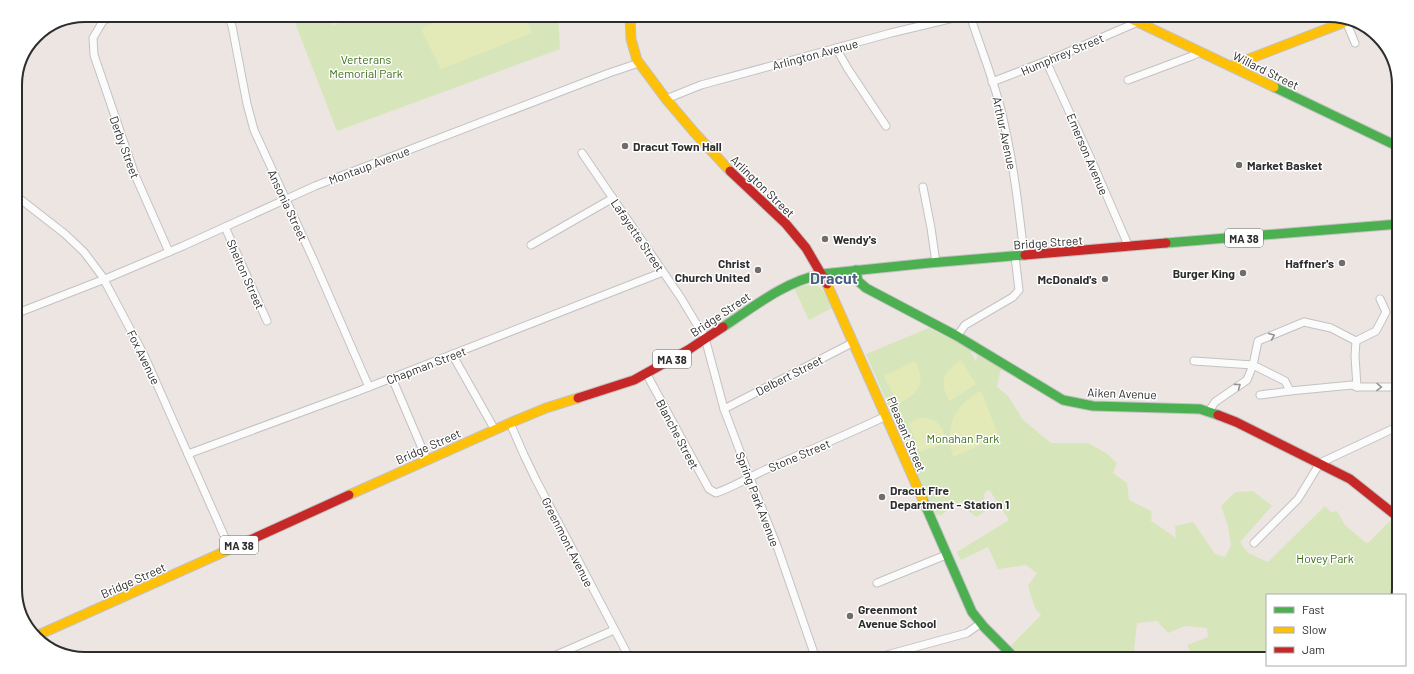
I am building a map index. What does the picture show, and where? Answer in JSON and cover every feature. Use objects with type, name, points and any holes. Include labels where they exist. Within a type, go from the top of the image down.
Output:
[{"type":"main road","name":"Arlington Street","points":[[630,22],[631,39],[637,60],[666,99],[729,170],[786,224],[806,248],[822,274]]},
{"type":"main road","name":"Willard Street","points":[[1138,22],[1392,144]]},
{"type":"main road","points":[[1231,66],[1340,23]]},
{"type":"main road","name":"Bridge Street","points":[[41,634],[510,422],[546,408],[619,385],[646,373],[688,350],[783,287],[807,277],[856,270],[936,262],[1392,225]]},
{"type":"main road","name":"Aiken Avenue","points":[[856,270],[858,281],[866,288],[957,336],[1063,400],[1093,406],[1168,407],[1209,411],[1236,422],[1350,479],[1392,512]]},
{"type":"main road","name":"Pleasant Street","points":[[822,274],[854,342],[972,612],[1009,652]]},
{"type":"street","name":"Derby Street","points":[[102,22],[93,38],[94,55],[135,175],[169,252]]},
{"type":"street","name":"Ansonia Street","points":[[230,22],[254,130],[314,261],[369,387]]},
{"type":"street","name":"Arlington Avenue","points":[[666,99],[701,85],[932,22]]},
{"type":"street","name":"Arthur Avenue","points":[[957,336],[965,325],[1013,297],[1019,290],[1019,210],[1013,170],[1004,122],[972,22]]},
{"type":"street","name":"Humphrey Street","points":[[992,82],[1138,22]]},
{"type":"street","points":[[1349,25],[1355,43]]},
{"type":"street","points":[[836,48],[848,69],[886,126]]},
{"type":"street","points":[[1128,80],[1200,52]]},
{"type":"street","name":"Emerson Avenue","points":[[1046,61],[1129,247]]},
{"type":"street","name":"Montaup Avenue","points":[[22,311],[104,280],[315,186],[388,157],[639,63]]},
{"type":"street","name":"Lafayette Street","points":[[582,153],[681,298],[705,338]]},
{"type":"street","points":[[923,187],[936,262]]},
{"type":"street","points":[[531,245],[613,198]]},
{"type":"street","name":"Fox Avenue","points":[[22,201],[84,252],[104,280],[144,355],[230,549]]},
{"type":"street","name":"Shelton Street","points":[[225,227],[267,321]]},
{"type":"street","name":"Chapman Street","points":[[188,454],[369,387],[663,272]]},
{"type":"street","points":[[1356,341],[1376,331],[1386,312],[1380,299]]},
{"type":"street","points":[[1209,411],[1215,402],[1247,380],[1253,365],[1258,341],[1304,322],[1331,328],[1356,341]]},
{"type":"street","name":"Spring Park Avenue","points":[[705,338],[724,409],[777,546],[814,652]]},
{"type":"street","points":[[1356,341],[1355,356],[1357,387]]},
{"type":"street","name":"Delbert Street","points":[[724,409],[854,342]]},
{"type":"street","points":[[452,354],[495,430]]},
{"type":"street","points":[[1194,361],[1253,365],[1285,381],[1290,391]]},
{"type":"street","name":"Blanche Street","points":[[646,373],[697,469],[709,489],[713,492]]},
{"type":"street","points":[[392,378],[427,460]]},
{"type":"street","points":[[1260,395],[1352,386],[1392,387]]},
{"type":"street","name":"Stone Street","points":[[713,492],[716,493],[731,488],[772,466],[886,416]]},
{"type":"street","name":"Greenmont Avenue","points":[[510,422],[524,455],[626,652]]},
{"type":"street","points":[[1254,543],[1298,499],[1320,463],[1392,429]]},
{"type":"street","points":[[877,583],[946,555]]},
{"type":"street","points":[[898,652],[967,633],[981,623]]},
{"type":"street","points":[[563,652],[614,630]]},
{"type":"green space","name":"Verterans Memorial Park","points":[[295,22],[558,22],[560,49],[337,131]]},
{"type":"green space","points":[[331,22],[343,22],[332,26]]},
{"type":"green space","points":[[436,22],[527,22],[532,33],[441,69],[421,29]]},
{"type":"green space","points":[[814,284],[821,288],[832,308],[809,320],[794,288]]},
{"type":"green space","points":[[929,328],[969,348],[976,362],[977,355],[1005,367],[1000,372],[997,387],[1008,396],[1023,420],[1051,443],[1088,443],[1106,453],[1117,463],[1113,473],[1127,483],[1129,500],[1151,511],[1152,519],[1150,520],[1176,538],[1175,526],[1193,522],[1215,554],[1225,557],[1231,545],[1228,526],[1221,506],[1235,492],[1253,491],[1272,506],[1240,542],[1248,553],[1268,562],[1325,506],[1331,512],[1337,511],[1345,525],[1368,543],[1390,521],[1392,522],[1391,594],[1266,594],[1266,652],[1191,652],[1187,645],[1208,637],[1207,628],[1185,626],[1168,633],[1157,621],[1137,623],[1134,652],[1017,652],[1011,646],[1041,615],[1035,608],[1028,586],[1037,573],[1026,565],[998,569],[988,547],[961,560],[957,552],[1009,520],[988,490],[984,494],[985,511],[977,517],[967,510],[961,502],[940,516],[939,514],[936,516],[866,354]]},
{"type":"green space","points":[[961,360],[976,384],[950,401],[944,389],[944,378],[946,373]]},
{"type":"green space","points":[[915,361],[919,369],[919,387],[911,396],[898,404],[884,376]]},
{"type":"green space","name":"Monahan Park","points":[[981,391],[999,437],[953,457],[950,436],[954,418],[964,403]]},
{"type":"green space","points":[[920,418],[926,418],[939,424],[946,443],[919,452],[909,423]]},
{"type":"traffic: fast","points":[[1274,87],[1392,144]]},
{"type":"traffic: fast","points":[[1166,243],[1392,225]]},
{"type":"traffic: fast","points":[[723,327],[758,303],[782,289],[822,274],[1025,255]]},
{"type":"traffic: fast","points":[[856,270],[858,281],[866,288],[957,336],[1063,400],[1093,406],[1200,409],[1218,415]]},
{"type":"traffic: fast","points":[[923,500],[972,612],[984,627],[1009,652]]},
{"type":"traffic: slow","points":[[630,22],[631,39],[637,60],[666,99],[730,171]]},
{"type":"traffic: slow","points":[[1138,22],[1274,87]]},
{"type":"traffic: slow","points":[[1231,66],[1342,23]]},
{"type":"traffic: slow","points":[[827,284],[923,500]]},
{"type":"traffic: slow","points":[[349,495],[510,423],[546,408],[578,398]]},
{"type":"traffic: slow","points":[[41,634],[237,546]]},
{"type":"traffic: jam","points":[[730,171],[786,224],[806,248],[827,284]]},
{"type":"traffic: jam","points":[[1025,255],[1166,243]]},
{"type":"traffic: jam","points":[[578,398],[634,380],[688,350],[723,327]]},
{"type":"traffic: jam","points":[[1218,415],[1236,422],[1350,479],[1392,512]]},
{"type":"traffic: jam","points":[[237,546],[349,495]]},
{"type":"place","name":"Dracut Town Hall","points":[[625,146]]},
{"type":"place","name":"Market Basket","points":[[1239,165]]},
{"type":"place","name":"Wendy's","points":[[825,239]]},
{"type":"place","name":"Haffner's","points":[[1342,263]]},
{"type":"place","name":"Christ Church United","points":[[758,270]]},
{"type":"place","name":"Burger King","points":[[1243,273]]},
{"type":"place","name":"McDonald's","points":[[1105,279]]},
{"type":"place","name":"Dracut Fire Department - Station 1","points":[[882,497]]},
{"type":"place","name":"Greenmont Avenue School","points":[[850,616]]},
{"type":"district","name":"Dracut","points":[[834,277]]},
{"type":"park label","name":"Hovey Park","points":[[1325,558]]}]
